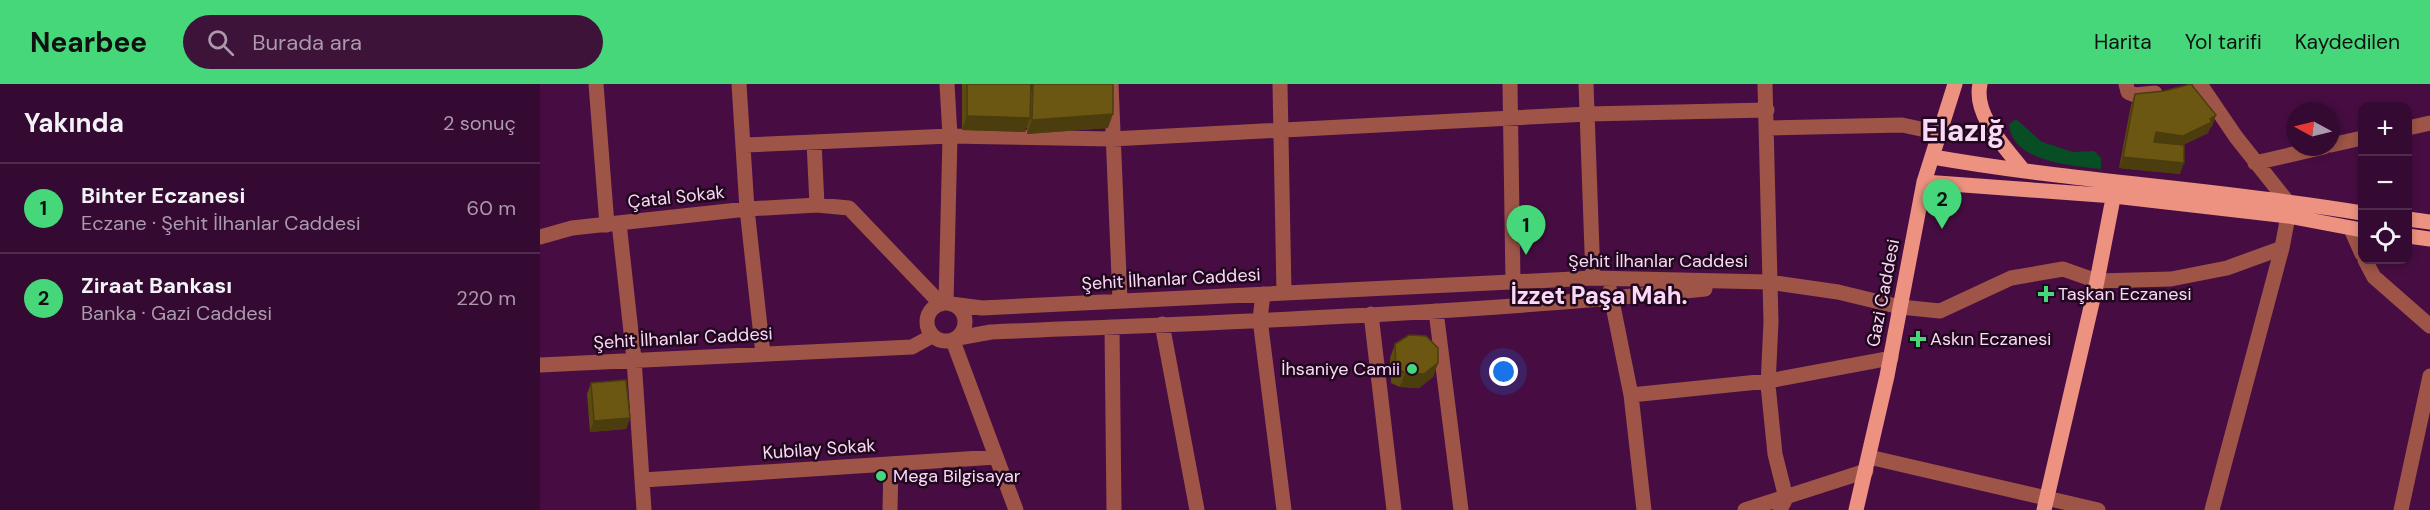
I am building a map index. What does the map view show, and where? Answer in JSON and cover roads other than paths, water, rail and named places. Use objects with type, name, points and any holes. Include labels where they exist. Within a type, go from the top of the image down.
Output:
[{"type":"main road","name":"Gazi Caddesi","points":[[1856,510],[1891,358],[1924,182],[1955,84]]},
{"type":"main road","points":[[1980,84],[1977,95],[1989,125],[2023,170]]},
{"type":"main road","points":[[1933,157],[2023,170],[2351,229]]},
{"type":"main road","points":[[1924,182],[2115,188],[2286,200],[2358,212]]},
{"type":"main road","points":[[2045,504],[2097,281],[2115,188]]},
{"type":"main road","points":[[2342,209],[2351,229]]},
{"type":"main road","points":[[2412,220],[2430,222]]},
{"type":"main road","points":[[2412,236],[2430,238]]},
{"type":"street","points":[[596,84],[613,224],[633,359],[644,510]]},
{"type":"street","points":[[739,84],[745,145],[747,209],[763,354]]},
{"type":"street","points":[[946,303],[950,136],[947,84]]},
{"type":"street","points":[[1111,84],[1120,302]]},
{"type":"street","points":[[1280,84],[1284,293]]},
{"type":"street","points":[[1510,84],[1513,282]]},
{"type":"street","points":[[1586,84],[1593,278]]},
{"type":"street","points":[[1765,84],[1768,282],[1771,322],[1768,381],[1775,454],[1783,504]]},
{"type":"street","points":[[2126,84],[2128,92],[2135,95],[2168,92]]},
{"type":"street","points":[[2197,87],[2286,200]]},
{"type":"street","points":[[745,145],[950,136],[1112,139],[1588,114],[1767,110]]},
{"type":"street","points":[[2412,127],[2430,123]]},
{"type":"street","points":[[1767,128],[1902,125],[1940,133]]},
{"type":"street","points":[[2340,144],[2358,139]]},
{"type":"street","points":[[814,142],[817,205]]},
{"type":"street","points":[[2255,163],[2286,156]]},
{"type":"street","name":"Çatal Sokak","points":[[540,237],[572,228],[747,209],[817,205],[849,207],[946,303]]},
{"type":"street","points":[[2212,510],[2282,248],[2288,216]]},
{"type":"street","points":[[2351,229],[2358,245]]},
{"type":"street","points":[[1768,282],[1838,292],[1900,307],[1940,310],[2011,278],[2063,269],[2097,281],[2171,279],[2227,268],[2282,248]]},
{"type":"street","points":[[2367,264],[2373,277],[2430,326]]},
{"type":"street","name":"Şehit İlhanlar Caddesi","points":[[946,303],[982,308],[1593,278],[1768,282]]},
{"type":"street","points":[[1609,279],[1631,395],[1644,510]]},
{"type":"street","name":"Şehit İlhanlar Caddesi","points":[[955,339],[991,332],[1436,312],[1611,299],[1768,282]]},
{"type":"street","points":[[1263,294],[1260,319],[1284,510]]},
{"type":"street","points":[[946,303],[960,309],[965,318],[964,328],[955,339],[942,341],[932,336],[927,326],[928,314],[946,303]]},
{"type":"street","points":[[1436,312],[1461,510]]},
{"type":"street","points":[[1371,314],[1394,510]]},
{"type":"street","points":[[1162,324],[1197,510]]},
{"type":"street","points":[[1112,327],[1114,510]]},
{"type":"street","name":"Şehit İlhanlar Caddesi","points":[[540,365],[912,347],[932,336]]},
{"type":"street","points":[[955,339],[1016,510]]},
{"type":"street","points":[[1631,395],[1768,381],[1891,358]]},
{"type":"street","points":[[2401,510],[2424,437],[2430,376]]},
{"type":"street","name":"Kubilay Sokak","points":[[643,480],[996,457]]},
{"type":"street","points":[[890,510],[891,464]]},
{"type":"street","points":[[1745,510],[1783,504],[1867,464],[2045,504],[2098,510]]},
{"type":"place","name":"Ziraat Bankası","points":[[1942,229]]},
{"type":"place","name":"Bihter Eczanesi","points":[[1526,255]]},
{"type":"place","name":"Taşkan Eczanesi","points":[[2046,294]]},
{"type":"place","name":"Askın Eczanesi","points":[[1918,339]]},
{"type":"place","name":"İhsaniye Camii","points":[[1412,369]]},
{"type":"place","name":"Mega Bilgisayar","points":[[881,476]]},
{"type":"district","name":"Elazığ","points":[[1963,130]]},
{"type":"district","name":"İzzet Paşa Mah.","points":[[1599,295]]}]
